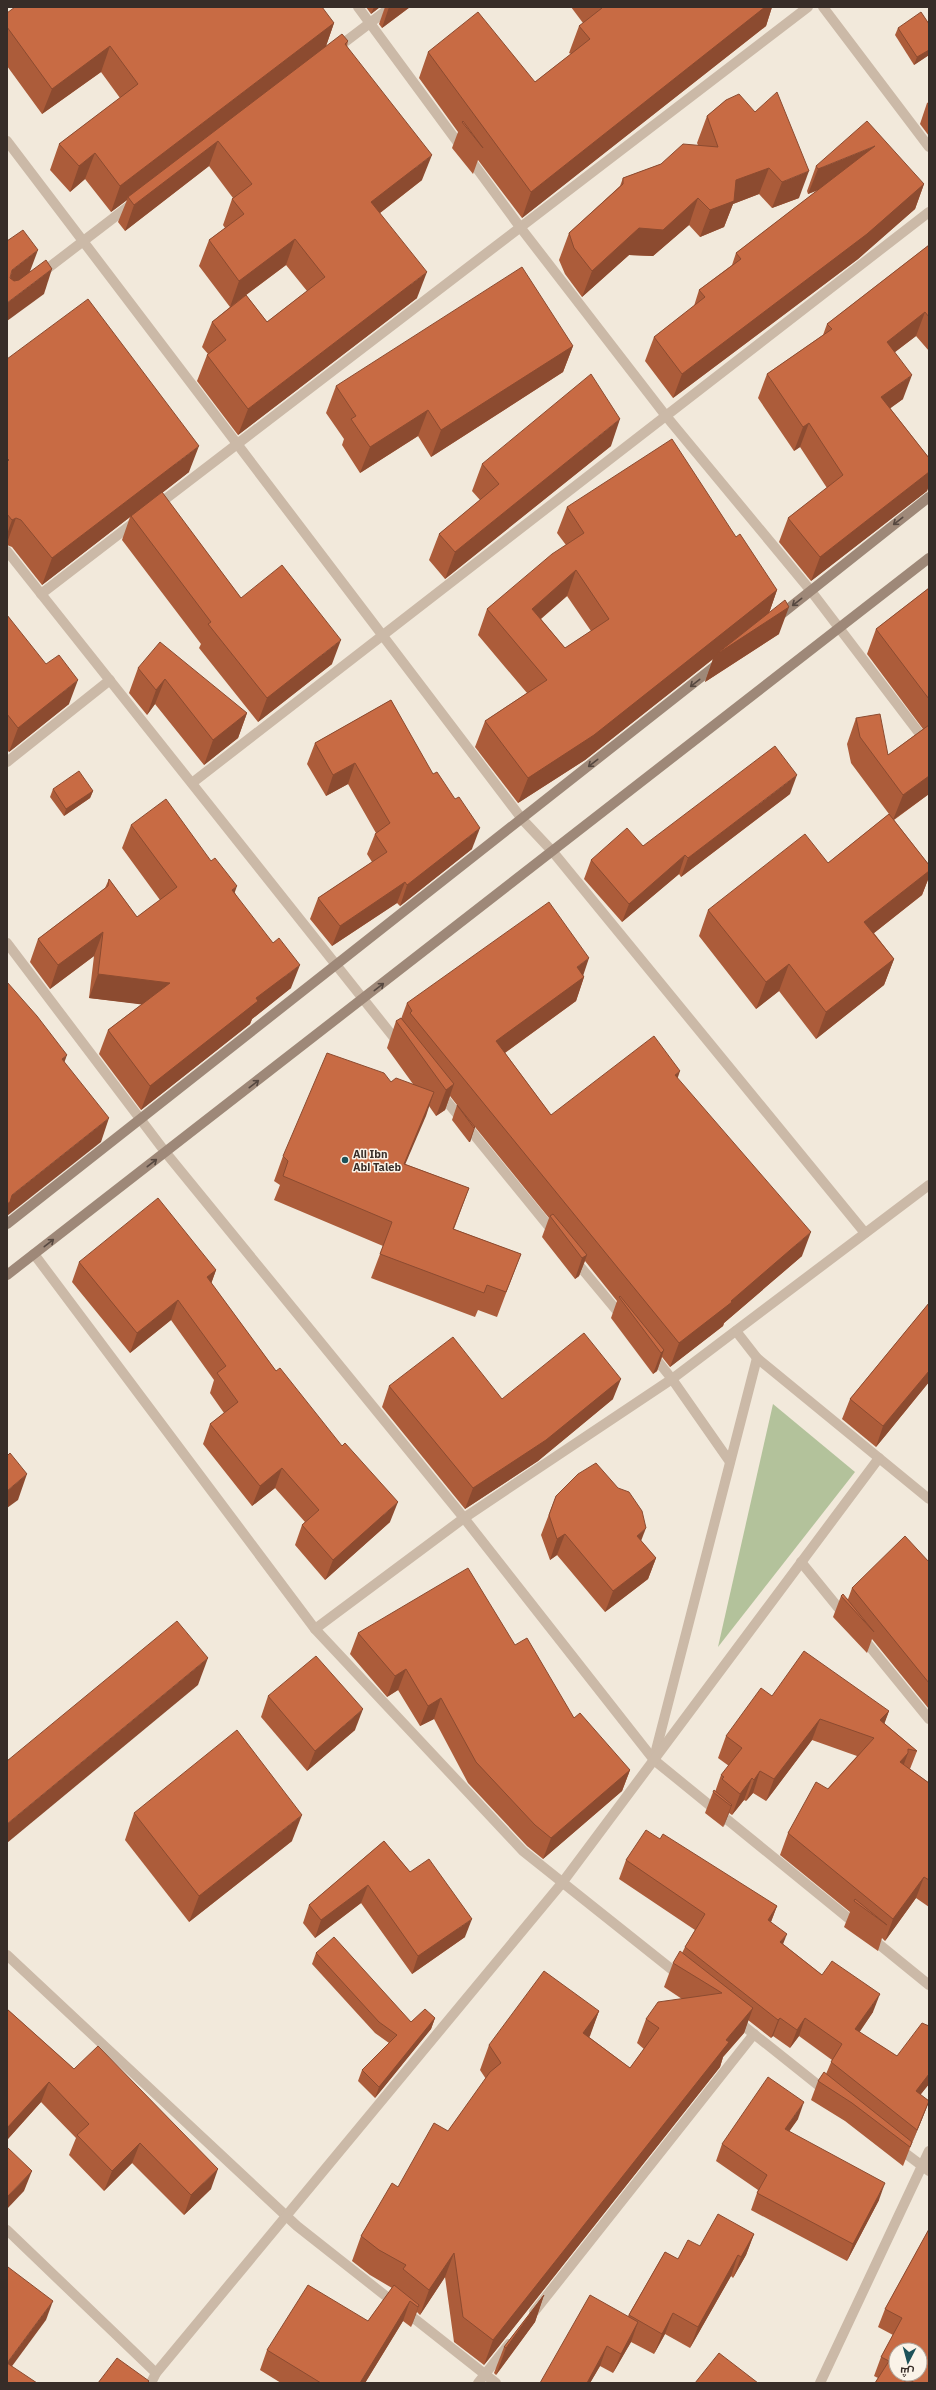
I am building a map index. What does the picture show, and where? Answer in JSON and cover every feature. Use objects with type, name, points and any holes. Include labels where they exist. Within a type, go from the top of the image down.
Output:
[{"type":"main road","points":[[768,625],[929,497]]},
{"type":"main road","points":[[7,1275],[363,1000],[929,558]]},
{"type":"main road","points":[[7,1224],[725,659]]},
{"type":"street","points":[[358,7],[520,227],[666,416],[811,591],[929,746]]},
{"type":"street","points":[[326,56],[391,7]]},
{"type":"street","points":[[41,594],[808,7]]},
{"type":"street","points":[[823,7],[929,147]]},
{"type":"street","points":[[7,141],[522,820],[553,852],[865,1233]]},
{"type":"street","points":[[32,280],[139,199]]},
{"type":"street","points":[[192,783],[929,212]]},
{"type":"street","points":[[7,551],[338,964],[363,1000],[408,1055]]},
{"type":"street","points":[[7,762],[110,680]]},
{"type":"street","points":[[7,943],[166,1153],[464,1518],[654,1760],[929,1984]]},
{"type":"street","points":[[433,1085],[627,1324]]},
{"type":"street","points":[[315,1629],[464,1518],[672,1379],[929,1185]]},
{"type":"street","points":[[34,1254],[315,1629],[523,1851],[686,1981]]},
{"type":"street","points":[[736,1331],[757,1358],[929,1499]]},
{"type":"street","points":[[647,1348],[672,1379],[730,1462]]},
{"type":"street","points":[[654,1760],[757,1358]]},
{"type":"street","points":[[151,2383],[156,2373],[562,1883],[878,1458]]},
{"type":"street","points":[[801,1562],[929,1719]]},
{"type":"street","points":[[7,1955],[286,2216],[496,2383]]},
{"type":"street","points":[[730,2015],[835,2098]]},
{"type":"street","points":[[529,2318],[754,2034]]},
{"type":"street","points":[[890,2142],[925,2169]]},
{"type":"street","points":[[820,2383],[925,2169],[929,2150]]},
{"type":"street","points":[[7,2230],[156,2373]]},
{"type":"street","points":[[478,2383],[514,2337]]},
{"type":"green space","points":[[773,1404],[855,1472],[718,1647]]},
{"type":"building","points":[[15,7],[322,7],[334,23],[120,186],[95,153],[79,166],[59,144],[138,84],[110,46],[52,89],[7,27],[7,13]]},
{"type":"building","points":[[602,7],[765,7],[531,192],[428,52],[478,12],[535,82],[590,39],[579,26]]},
{"type":"building","points":[[921,12],[929,24],[929,50],[917,57],[898,28]]},
{"type":"building","points":[[342,34],[348,41],[345,44],[432,155],[371,202],[427,272],[248,409],[207,355],[226,340],[212,322],[246,295],[267,322],[325,277],[295,239],[239,281],[209,240],[244,214],[232,199],[252,184],[218,141],[134,205],[128,197]]},
{"type":"building","points":[[777,92],[809,171],[782,182],[769,168],[736,180],[734,201],[710,210],[698,198],[663,230],[639,228],[592,271],[574,248],[569,233],[623,184],[623,178],[661,164],[683,144],[718,147],[707,116],[726,100],[739,94],[755,112]]},
{"type":"building","points":[[463,121],[483,148],[462,122]]},
{"type":"building","points":[[867,121],[924,184],[867,234],[682,374],[654,337],[705,297],[699,290],[741,259],[736,253],[875,146],[818,169],[816,166]]},
{"type":"building","points":[[23,230],[38,250],[12,270],[10,278],[14,281],[19,280],[46,260],[52,269],[7,303],[7,241]]},
{"type":"building","points":[[929,245],[929,317],[925,312],[887,342],[912,375],[881,397],[929,458],[929,472],[820,557],[788,518],[843,475],[809,423],[803,427],[767,374],[832,329],[827,324]]},
{"type":"building","points":[[522,267],[573,346],[441,430],[428,410],[370,447],[351,419],[356,416],[336,386]]},
{"type":"building","points":[[88,299],[199,446],[52,558],[21,520],[16,518],[12,520],[7,514],[7,462],[9,460],[7,458],[7,359]]},
{"type":"building","points":[[591,374],[620,419],[455,552],[439,534],[499,484],[482,464]]},
{"type":"building","points":[[672,439],[736,537],[740,534],[777,590],[594,735],[528,778],[485,721],[547,680],[487,609],[552,554],[584,533],[567,507]],"holes":[[[576,570],[609,619],[565,648],[532,609]]]},
{"type":"building","points":[[162,492],[241,598],[282,565],[341,640],[267,698],[208,624],[211,622],[131,516]]},
{"type":"building","points":[[929,588],[929,699],[876,629]]},
{"type":"building","points":[[785,600],[789,607],[714,656]]},
{"type":"building","points":[[7,615],[46,664],[59,655],[78,680],[18,728],[7,714]]},
{"type":"building","points":[[160,642],[247,713],[213,740],[165,679],[156,690],[138,668]]},
{"type":"building","points":[[391,700],[433,774],[437,772],[455,799],[459,797],[480,828],[407,885],[405,882],[340,926],[318,898],[387,852],[375,834],[390,823],[355,763],[333,775],[315,743]]},
{"type":"building","points":[[880,714],[888,755],[929,725],[929,776],[903,795],[860,737],[856,718]]},
{"type":"building","points":[[775,746],[797,775],[688,858],[685,855],[629,904],[591,860],[627,828],[643,846]]},
{"type":"building","points":[[79,771],[93,791],[66,809],[53,789]]},
{"type":"building","points":[[166,799],[211,861],[215,858],[237,886],[232,890],[273,943],[279,938],[300,965],[256,998],[258,1001],[150,1086],[108,1030],[170,983],[98,974],[103,932],[58,965],[38,939],[108,886],[109,879],[137,917],[177,887],[131,825]]},
{"type":"building","points":[[889,814],[929,865],[929,871],[864,922],[894,959],[826,1012],[789,964],[766,982],[708,910],[805,834],[828,863]]},
{"type":"building","points":[[549,902],[589,958],[577,967],[584,977],[496,1041],[551,1115],[654,1036],[680,1071],[675,1075],[811,1232],[731,1301],[732,1302],[679,1343],[410,1013],[412,1011],[407,1003]]},
{"type":"building","points":[[7,982],[37,1016],[67,1055],[62,1059],[109,1118],[12,1195],[10,1202],[7,1204],[8,1134]]},
{"type":"building","points":[[401,1018],[454,1084],[446,1090],[396,1021]]},
{"type":"building","points":[[327,1053],[384,1073],[391,1082],[396,1078],[434,1092],[404,1164],[469,1188],[453,1229],[521,1254],[506,1292],[487,1285],[484,1293],[380,1254],[392,1222],[283,1176],[288,1161],[283,1156]]},
{"type":"building","points":[[457,1105],[475,1127],[474,1128]]},
{"type":"building","points":[[158,1198],[216,1270],[207,1277],[276,1371],[280,1368],[342,1446],[345,1443],[398,1502],[333,1560],[302,1525],[319,1510],[282,1468],[260,1486],[210,1424],[238,1402],[217,1373],[226,1366],[178,1300],[137,1333],[79,1262]]},
{"type":"building","points":[[553,1214],[587,1255],[582,1258],[550,1216]]},
{"type":"building","points":[[620,1296],[664,1350],[661,1353],[619,1297]]},
{"type":"building","points":[[929,1303],[929,1371],[883,1426],[850,1399]]},
{"type":"building","points":[[584,1333],[621,1379],[546,1440],[473,1488],[389,1386],[453,1337],[502,1399]]},
{"type":"building","points":[[10,1453],[27,1474],[7,1491],[7,1456]]},
{"type":"building","points":[[596,1463],[618,1488],[629,1492],[642,1511],[646,1528],[637,1536],[656,1558],[613,1591],[565,1534],[557,1539],[549,1515],[556,1496],[578,1474]]},
{"type":"building","points":[[905,1536],[929,1562],[929,1683],[852,1588]]},
{"type":"building","points":[[468,1568],[515,1645],[527,1638],[574,1718],[580,1713],[630,1770],[551,1838],[535,1825],[476,1762],[441,1698],[428,1706],[406,1669],[395,1676],[358,1633]]},
{"type":"building","points":[[843,1594],[874,1632],[841,1596]]},
{"type":"building","points":[[177,1621],[208,1658],[7,1824],[7,1761]]},
{"type":"building","points":[[804,1651],[889,1711],[880,1720],[917,1751],[908,1749],[908,1753],[900,1762],[929,1783],[929,1880],[924,1877],[893,1919],[788,1833],[816,1782],[828,1789],[874,1738],[820,1719],[774,1779],[760,1771],[754,1780],[752,1778],[740,1794],[722,1779],[724,1777],[721,1775],[742,1748],[726,1736],[761,1688],[772,1696]]},
{"type":"building","points":[[316,1656],[363,1709],[315,1751],[268,1696]]},
{"type":"building","points":[[237,1730],[302,1815],[199,1896],[134,1813]]},
{"type":"building","points":[[714,1790],[732,1805],[731,1806],[713,1792]]},
{"type":"building","points":[[646,1830],[660,1839],[663,1834],[777,1906],[768,1920],[787,1934],[780,1942],[822,1975],[832,1961],[880,1994],[855,2029],[897,2056],[922,2023],[929,2026],[929,2074],[916,2091],[929,2101],[917,2130],[831,2062],[842,2044],[805,2018],[797,2030],[780,2018],[778,2020],[685,1947],[705,1914],[626,1860]]},
{"type":"building","points":[[384,1841],[410,1872],[429,1859],[472,1919],[418,1956],[368,1885],[321,1920],[309,1905]]},
{"type":"building","points":[[855,1899],[887,1925],[854,1901]]},
{"type":"building","points":[[334,1937],[411,2022],[425,2009],[435,2018],[379,2087],[362,2070],[397,2035],[379,2022],[316,1953]]},
{"type":"building","points":[[680,1951],[753,2008],[726,2040],[729,2042],[493,2340],[463,2317],[454,2253],[429,2290],[403,2269],[406,2265],[379,2250],[361,2236],[392,2183],[398,2187],[434,2123],[448,2131],[490,2072],[501,2063],[489,2045],[544,1971],[599,2011],[583,2033],[630,2068],[659,2028],[646,2019],[658,2002],[722,1993],[673,1963]]},
{"type":"building","points":[[7,2009],[74,2069],[98,2046],[218,2169],[191,2195],[140,2143],[112,2171],[77,2135],[89,2124],[49,2082],[7,2128]]},
{"type":"building","points":[[824,2072],[912,2142],[910,2147],[852,2103],[818,2081]]},
{"type":"building","points":[[768,2077],[804,2102],[785,2129],[885,2183],[853,2244],[757,2193],[767,2175],[722,2144]]},
{"type":"building","points":[[7,2147],[32,2171],[7,2197]]},
{"type":"building","points":[[718,2214],[754,2234],[741,2257],[738,2255],[698,2327],[673,2313],[662,2334],[629,2315],[665,2252],[678,2259],[688,2240],[700,2246]]},
{"type":"building","points":[[929,2229],[929,2383],[913,2382],[928,2382],[928,2342],[889,2342],[902,2318],[885,2309]]},
{"type":"building","points":[[8,2267],[53,2301],[7,2363],[7,2268]]},
{"type":"building","points":[[308,2285],[368,2321],[394,2285],[419,2305],[418,2307],[410,2301],[360,2383],[321,2383],[267,2350]]},
{"type":"building","points":[[544,2295],[506,2348],[504,2347]]},
{"type":"building","points":[[590,2295],[638,2322],[621,2354],[607,2346],[587,2383],[540,2383]]},
{"type":"building","points":[[888,2344],[888,2360],[881,2357]]},
{"type":"building","points":[[719,2353],[758,2383],[695,2383]]},
{"type":"building","points":[[117,2358],[149,2381],[147,2383],[98,2383]]},
{"type":"building","points":[[7,2363],[37,2383],[7,2383]]},
{"type":"building","points":[[888,2363],[888,2382],[905,2382],[904,2383],[875,2383]]},
{"type":"place","name":"Ali Ibn Abi Taleb","points":[[345,1160]]}]
